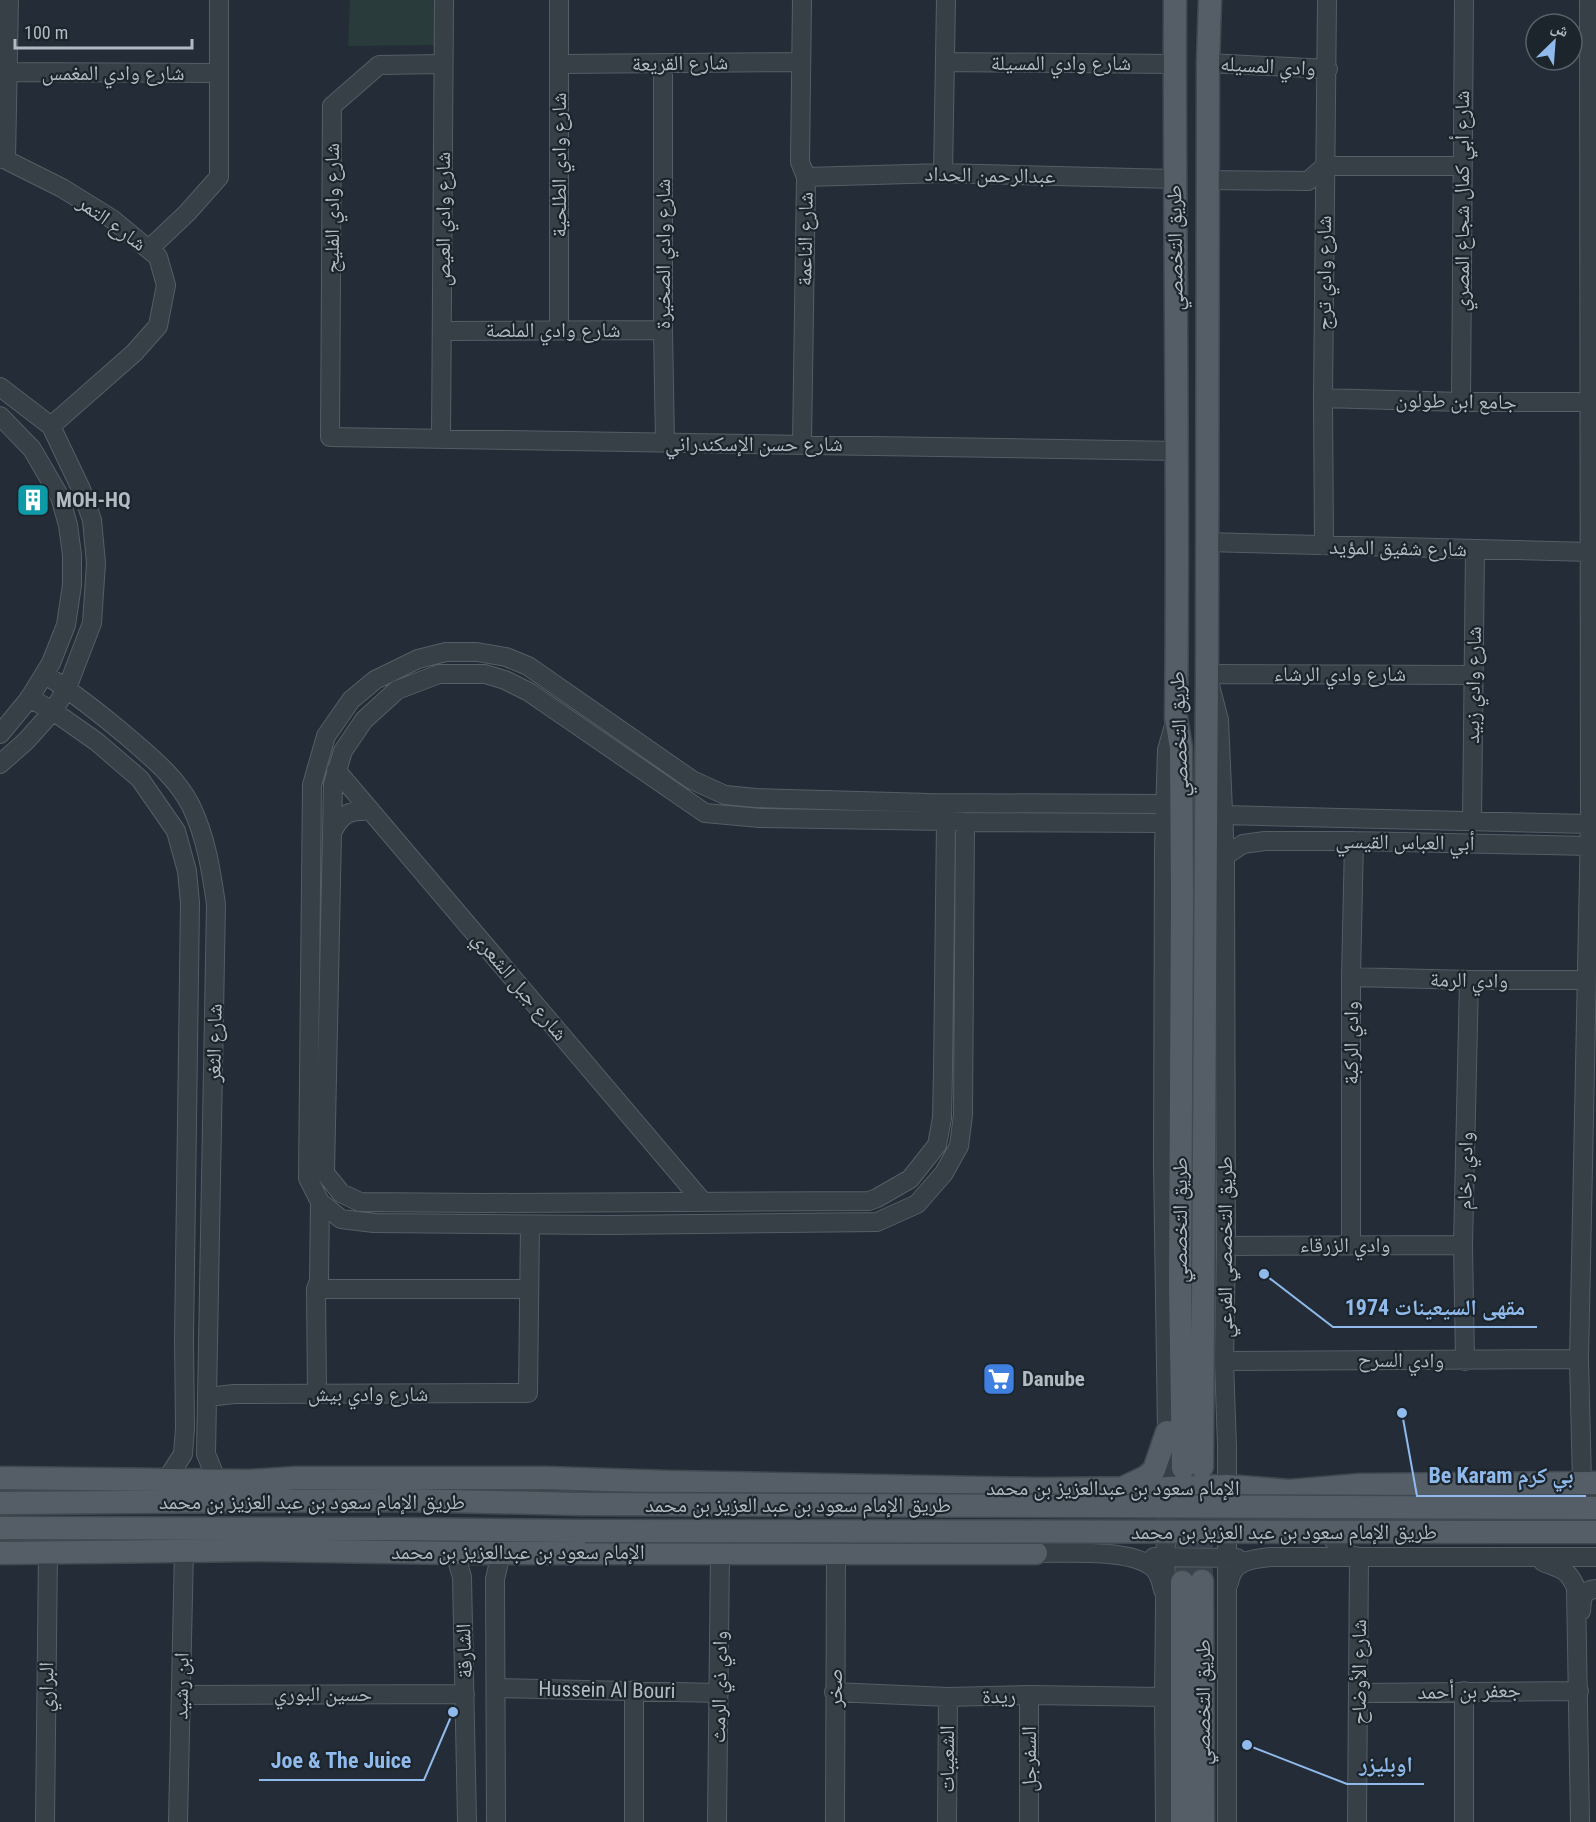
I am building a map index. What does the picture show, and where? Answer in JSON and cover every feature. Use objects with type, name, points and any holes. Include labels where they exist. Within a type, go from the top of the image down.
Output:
[{"type":"main road","name":"طريق التخصصي","points":[[1175,0],[1174,179],[1178,451],[1176,718],[1181,748],[1182,885],[1180,1286],[1192,1467],[1207,674],[1207,180],[1210,0]]},
{"type":"main road","points":[[1122,1489],[1146,1478],[1154,1470],[1167,1432]]},
{"type":"main road","name":"الإمام سعود بن عبدالعزيز بن محمد","points":[[0,1478],[249,1481],[296,1478],[546,1478],[682,1483],[1122,1489],[1227,1486],[1290,1491],[1360,1485],[1589,1483]]},
{"type":"main road","points":[[249,1481],[346,1491],[405,1500]]},
{"type":"main road","name":"طريق الإمام سعود بن عبد العزيز بن محمد","points":[[0,1503],[405,1500],[580,1504],[1596,1508]]},
{"type":"main road","name":"طريق الإمام سعود بن عبد العزيز بن محمد","points":[[0,1528],[1596,1532]]},
{"type":"main road","points":[[260,1550],[303,1540],[369,1538],[398,1529]]},
{"type":"main road","points":[[0,1546],[48,1551]]},
{"type":"main road","name":"الإمام سعود بن عبدالعزيز بن محمد","points":[[0,1553],[184,1550],[455,1553],[1036,1553]]},
{"type":"main road","name":"طريق التخصصي","points":[[1182,1822],[1192,1582],[1203,1822]]},
{"type":"street","points":[[3,159],[9,0]]},
{"type":"street","points":[[148,249],[187,213],[219,177],[219,0]]},
{"type":"street","name":"شارع وادي العيص","points":[[441,439],[444,0]]},
{"type":"street","name":"شارع وادي الطلحية","points":[[559,0],[559,330]]},
{"type":"street","name":"شارع الناعمة","points":[[802,0],[800,162],[806,177],[802,444]]},
{"type":"street","points":[[943,173],[946,0]]},
{"type":"street","name":"شارع وادي ترج","points":[[1324,546],[1323,398],[1327,0]]},
{"type":"street","name":"شارع أبي كمال شجاع المصري","points":[[1461,402],[1464,0]]},
{"type":"street","points":[[1589,0],[1592,74],[1589,552],[1593,623],[1586,980],[1591,1052],[1579,1359],[1589,1430],[1589,1483]]},
{"type":"street","name":"شارع القريعة","points":[[559,64],[801,62]]},
{"type":"street","name":"شارع وادي الفليح","points":[[330,437],[332,106],[379,65],[444,63]]},
{"type":"street","name":"شارع وادي المسيلة","points":[[946,63],[1175,64]]},
{"type":"street","name":"وادي المسيله","points":[[1208,63],[1328,69]]},
{"type":"street","name":"شارع وادي الصخيرة","points":[[663,64],[663,330],[666,443]]},
{"type":"street","name":"شارع وادي المغمس","points":[[8,72],[218,73]]},
{"type":"street","name":"شارع التمر","points":[[3,159],[62,188],[112,219],[158,257],[166,285],[158,326],[134,353],[51,426]]},
{"type":"street","points":[[1207,180],[1308,181],[1325,166],[1462,166]]},
{"type":"street","name":"عبدالرحمن الحداد","points":[[806,177],[943,173],[1174,179]]},
{"type":"street","name":"شارع وادي الملصة","points":[[443,331],[663,330]]},
{"type":"street","points":[[0,387],[51,426],[81,489],[92,520],[96,563],[93,623],[67,688],[53,711],[26,741],[0,764]]},
{"type":"street","name":"جامع ابن طولون","points":[[1323,398],[1461,402],[1589,402]]},
{"type":"street","points":[[0,416],[32,449],[60,497],[68,525],[72,555],[72,585],[66,625],[51,663],[29,698],[0,734]]},
{"type":"street","name":"شارع حسن الإسكندراني","points":[[330,437],[1178,451]]},
{"type":"street","name":"شارع شفيق المؤيد","points":[[1206,542],[1589,552]]},
{"type":"street","name":"شارع وادي زبيد","points":[[1472,821],[1475,549]]},
{"type":"street","points":[[965,822],[963,1115],[959,1146],[945,1173],[917,1204],[877,1222],[530,1225],[374,1223],[341,1219],[320,1202],[308,1178],[312,785],[326,736],[351,700],[375,680],[418,659],[446,652],[477,652],[506,657],[528,666],[692,780],[725,795],[900,802],[1166,804]]},
{"type":"street","name":"شارع الثغر","points":[[44,674],[67,688],[112,723],[162,766],[190,805],[206,846],[216,904],[206,1454],[217,1480]]},
{"type":"street","points":[[946,821],[942,1118],[938,1145],[910,1179],[878,1198],[869,1201],[360,1202],[341,1194],[326,1173],[333,784],[343,751],[364,720],[397,690],[439,674],[485,674],[505,680],[529,692],[705,813],[760,818],[1165,823]]},
{"type":"street","name":"شارع وادي الرشاء","points":[[1207,674],[1473,675]]},
{"type":"street","name":"طريق التخصصي الفرعي","points":[[1207,674],[1219,720],[1225,856],[1224,1361],[1227,1446],[1227,1822]]},
{"type":"street","points":[[375,680],[389,697]]},
{"type":"street","name":"شارع الثغر","points":[[29,698],[53,711],[97,742],[140,779],[176,831],[187,871],[190,903],[183,1454],[167,1479]]},
{"type":"street","points":[[1165,1822],[1167,1432],[1163,1164],[1165,823],[1167,750],[1176,718]]},
{"type":"street","points":[[97,742],[112,723]]},
{"type":"street","name":"شارع جبل الشعري","points":[[336,770],[704,1202]]},
{"type":"street","points":[[900,802],[900,820]]},
{"type":"street","points":[[1077,803],[1077,823]]},
{"type":"street","points":[[332,833],[337,822],[344,815],[357,810],[371,811]]},
{"type":"street","name":"أبي العباس القيسي","points":[[1223,815],[1590,824]]},
{"type":"street","points":[[1262,816],[1253,821],[1250,832],[1254,838],[1265,841]]},
{"type":"street","points":[[1555,823],[1563,825],[1568,830],[1569,836],[1555,846]]},
{"type":"street","name":"أبي العباس القيسي","points":[[1225,856],[1243,843],[1265,841],[1589,846]]},
{"type":"street","name":"وادي الركبة","points":[[1351,1245],[1351,977],[1354,841]]},
{"type":"street","name":"وادي الرمة","points":[[1351,977],[1586,980]]},
{"type":"street","name":"وادي رخام","points":[[1465,1361],[1463,1245],[1469,980]]},
{"type":"street","points":[[317,1394],[316,1289],[319,1281],[320,1202]]},
{"type":"street","points":[[316,1289],[529,1289],[530,1225]]},
{"type":"street","name":"وادي الزرقاء","points":[[1226,1246],[1463,1245]]},
{"type":"street","name":"شارع وادي بيش","points":[[184,1386],[208,1392],[234,1394],[528,1393],[529,1289]]},
{"type":"street","name":"وادي السرح","points":[[1224,1361],[1579,1359]]},
{"type":"street","points":[[1167,1432],[1175,1470],[1181,1476],[1195,1477],[1209,1475],[1216,1471],[1227,1446]]},
{"type":"street","name":"الإمام سعود بن عبدالعزيز بن محمد","points":[[1227,1446],[1241,1476],[1250,1482],[1290,1491]]},
{"type":"street","points":[[1359,1557],[1347,1555],[1332,1539],[1328,1521],[1331,1499],[1340,1490],[1360,1485]]},
{"type":"street","name":"ابن رشيد","points":[[178,1822],[184,1550]]},
{"type":"street","name":"البراري","points":[[45,1822],[48,1551]]},
{"type":"street","name":"وادي ذي الرمث","points":[[717,1822],[720,1552]]},
{"type":"street","name":"الشارقة","points":[[455,1553],[462,1577],[467,1822]]},
{"type":"street","name":"الشارقة","points":[[496,1822],[495,1579],[501,1553]]},
{"type":"street","name":"صخر","points":[[835,1822],[836,1553]]},
{"type":"street","points":[[1036,1553],[1122,1554],[1166,1558],[1596,1557]]},
{"type":"street","points":[[1122,1554],[1151,1565],[1159,1574],[1165,1599]]},
{"type":"street","points":[[1227,1603],[1230,1576],[1234,1569],[1242,1562],[1269,1557]]},
{"type":"street","name":"شارع الأوضاح","points":[[1357,1822],[1359,1557]]},
{"type":"street","points":[[1515,1558],[1540,1561],[1562,1568],[1571,1577],[1576,1588],[1580,1822]]},
{"type":"street","points":[[462,1577],[472,1564],[480,1561],[488,1565],[495,1579]]},
{"type":"street","points":[[1165,1599],[1172,1578],[1176,1574],[1193,1564],[1201,1564],[1217,1571],[1227,1603]]},
{"type":"street","points":[[1578,1639],[1583,1596],[1587,1591],[1596,1589]]},
{"type":"street","name":"Hussein Al Bouri","points":[[496,1688],[719,1693]]},
{"type":"street","points":[[634,1690],[634,1822]]},
{"type":"street","points":[[1464,1691],[1464,1822]]},
{"type":"street","name":"جعفر بن أحمد","points":[[1358,1693],[1579,1691]]},
{"type":"street","name":"ريدة","points":[[834,1692],[948,1697],[1029,1695],[1164,1697]]},
{"type":"street","name":"حسين البوري","points":[[181,1695],[465,1694]]},
{"type":"street","name":"السفرجل","points":[[1029,1695],[1029,1822]]},
{"type":"street","name":"الشعيبات","points":[[947,1822],[948,1697]]},
{"type":"shaded area","points":[[350,0],[435,0],[434,45],[348,46]]},
{"type":"tunnel","points":[[1182,1582],[1183,1487]]},
{"type":"tunnel","points":[[1202,1487],[1202,1581]]},
{"type":"place","name":"MOH-HQ","points":[[33,500]]},
{"type":"place","name":"مقهى السيعينات 1974","points":[[1264,1274]]},
{"type":"place","name":"Danube","points":[[999,1379]]},
{"type":"place","name":"Be Karam بي كرم","points":[[1402,1413]]},
{"type":"place","name":"Joe & The Juice","points":[[453,1712]]},
{"type":"place","name":"اوبليزر","points":[[1247,1745]]}]
